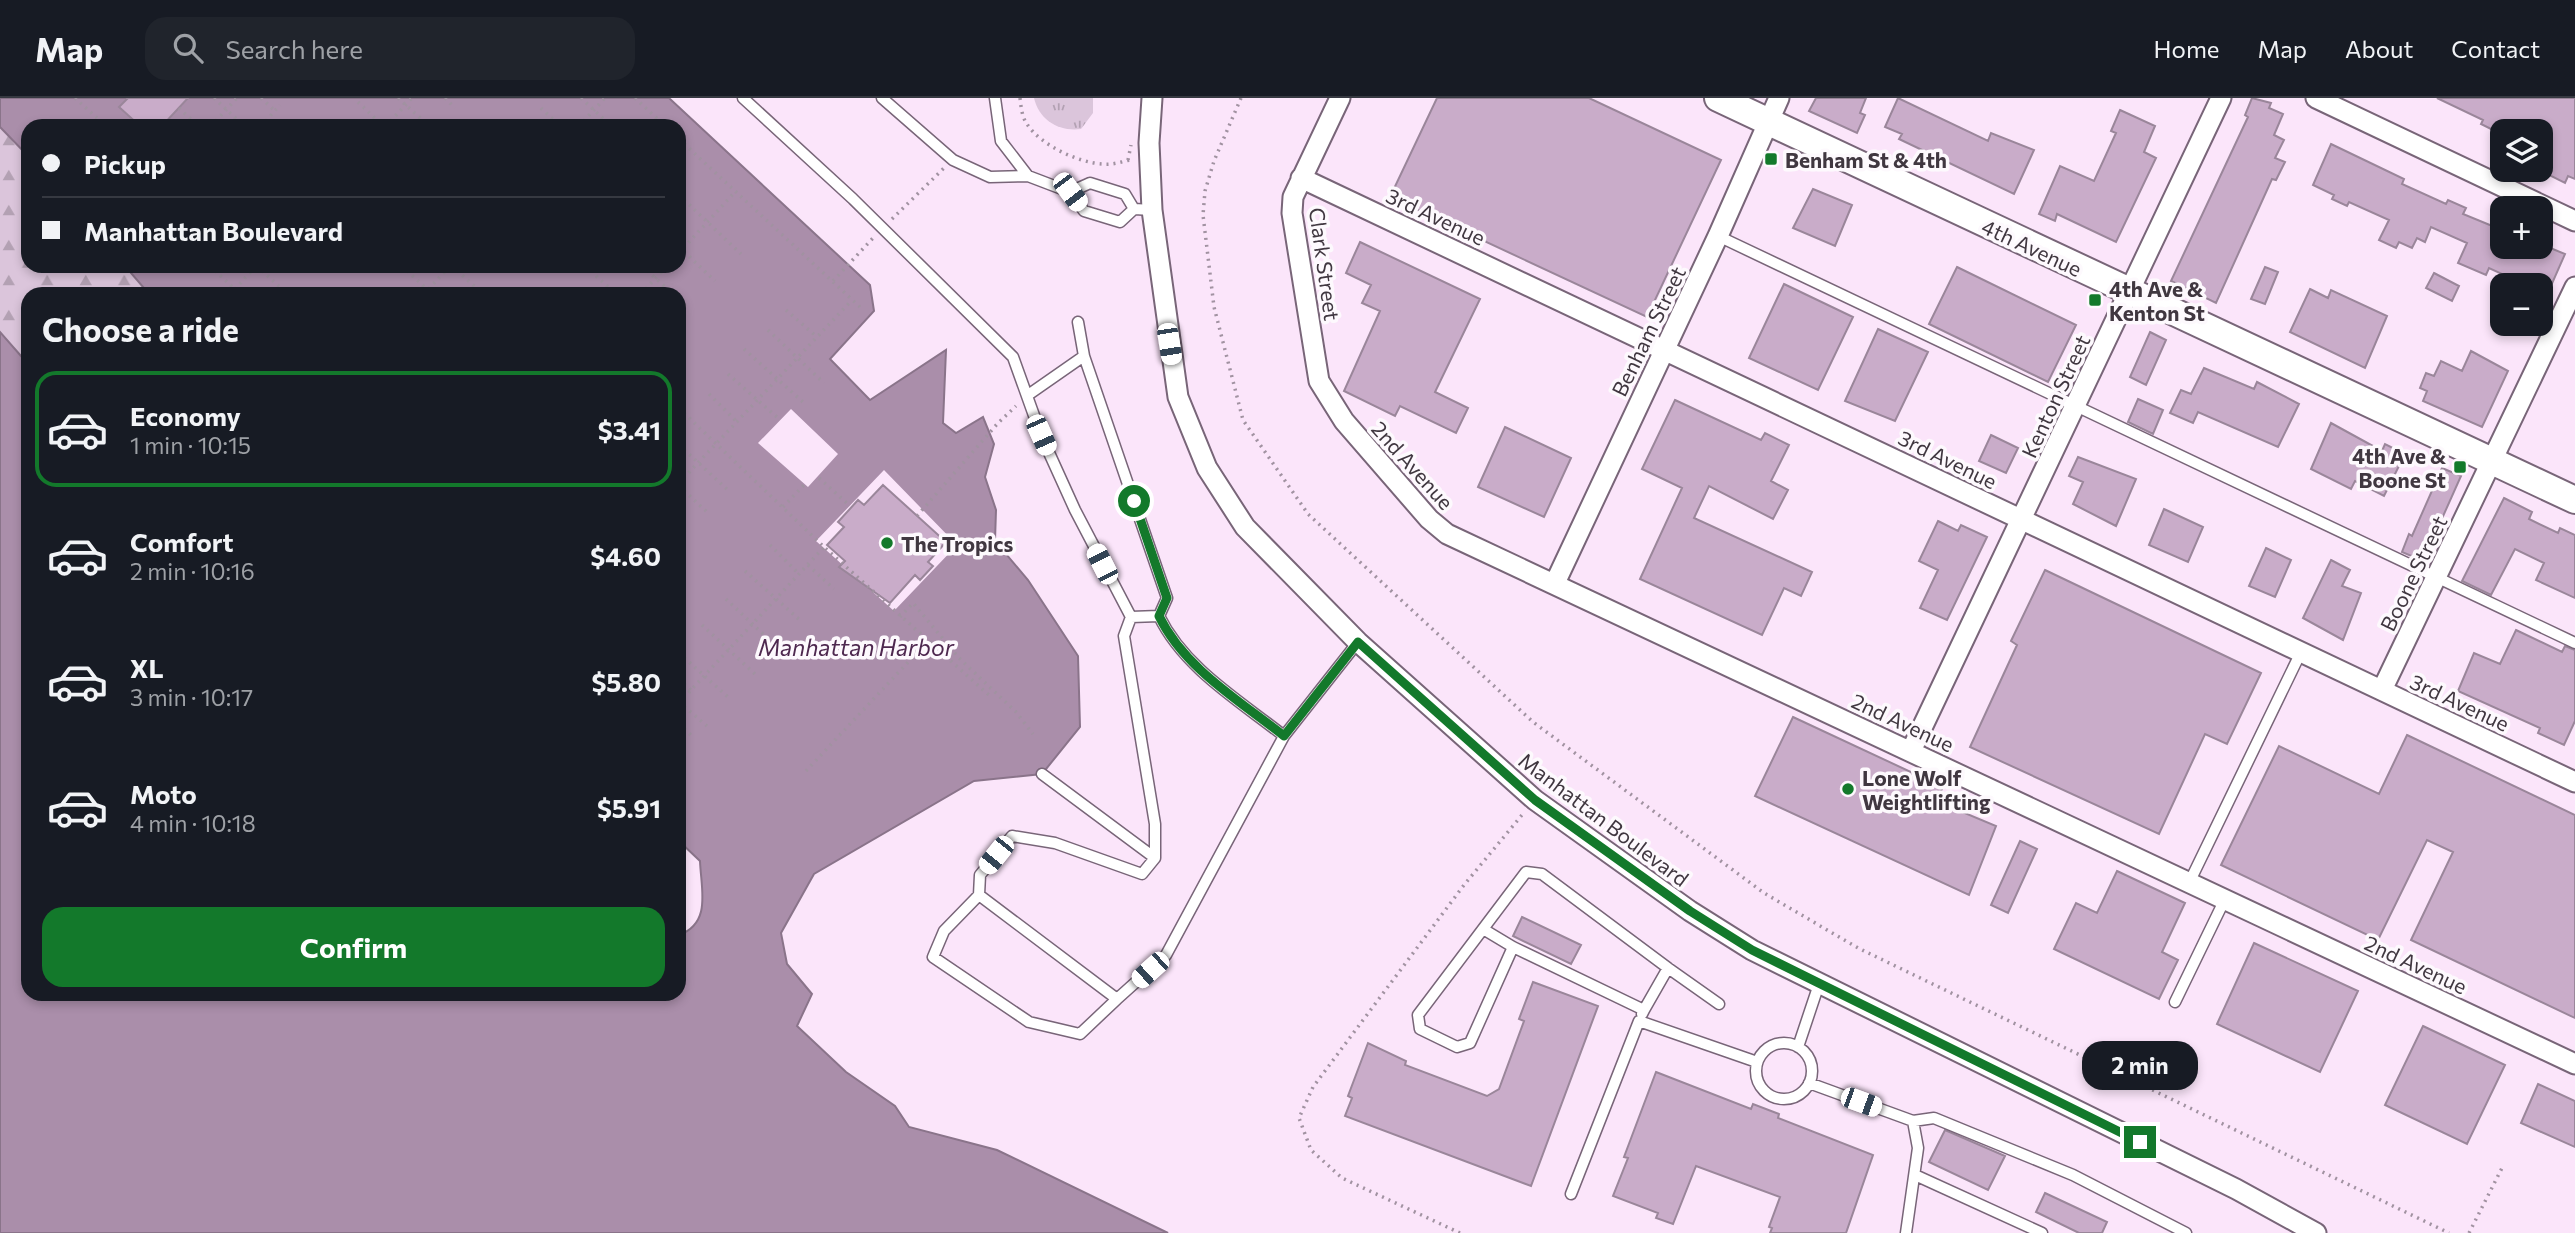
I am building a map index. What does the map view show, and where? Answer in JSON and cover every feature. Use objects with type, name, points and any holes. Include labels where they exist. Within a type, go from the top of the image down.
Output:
[{"type":"street","name":"Manhattan Boulevard","points":[[1152,98],[1150,158],[1143,210],[1178,397],[1207,468],[1245,527],[1358,642],[1535,800],[1690,911],[1752,950],[2236,1189],[2316,1233]]},
{"type":"street","name":"Clark Street","points":[[1316,363],[1292,213],[1293,197],[1340,98]]},
{"type":"street","name":"4th Avenue","points":[[1718,98],[2575,500]]},
{"type":"street","name":"Benham Street","points":[[1555,583],[1718,236],[1779,98]]},
{"type":"street","name":"Kenton Street","points":[[1911,751],[2221,98]]},
{"type":"street","points":[[2316,98],[2575,221]]},
{"type":"street","name":"3rd Avenue","points":[[1301,178],[2575,782]]},
{"type":"street","name":"Boone Street","points":[[2382,690],[2575,287]]},
{"type":"street","name":"2nd Avenue","points":[[1316,363],[1319,382],[1344,422],[1429,519],[1447,534],[2575,1064]]},
{"type":"lane","points":[[743,98],[883,228],[1013,357],[1041,435],[1075,510],[1131,617],[1124,636],[1156,824],[1155,858],[1142,874],[1055,844],[1012,835],[980,875],[979,895],[944,931],[933,957],[1029,1022],[1080,1034],[1166,955],[1284,736],[1358,642]]},
{"type":"lane","points":[[882,98],[953,160],[990,177],[1028,176],[1070,192],[1084,211],[1120,222],[1143,210],[1125,194],[1090,183],[1070,192]]},
{"type":"lane","points":[[995,98],[1001,141],[1028,176]]},
{"type":"lane","points":[[1718,236],[2575,643]]},
{"type":"lane","points":[[1078,322],[1084,356],[1167,598],[1159,616]]},
{"type":"lane","points":[[1028,395],[1084,356]]},
{"type":"lane","points":[[1159,616],[1169,636],[1196,666],[1284,736]]},
{"type":"lane","points":[[1131,617],[1159,616]]},
{"type":"lane","points":[[2189,883],[2301,652]]},
{"type":"lane","points":[[1042,774],[1155,858]]},
{"type":"lane","points":[[1513,947],[1470,1043],[1457,1048],[1420,1029],[1418,1015],[1526,872],[1542,874],[1720,1004]]},
{"type":"lane","points":[[979,895],[1117,999]]},
{"type":"lane","points":[[2175,1002],[2225,899]]},
{"type":"lane","points":[[1483,929],[1513,947],[1644,1010]]},
{"type":"lane","points":[[1571,1194],[1639,1021],[1668,968]]},
{"type":"lane","points":[[1798,1047],[1819,984]]},
{"type":"lane","points":[[1639,1021],[1758,1062]]},
{"type":"lane","points":[[1774,1045],[1798,1047],[1812,1066],[1810,1083],[1796,1096],[1778,1098],[1769,1095],[1758,1081],[1758,1062],[1774,1045]]},
{"type":"lane","points":[[1810,1083],[1913,1121],[1934,1118],[2073,1175],[2186,1233]]},
{"type":"lane","points":[[1906,1233],[1918,1148],[1913,1121]]},
{"type":"lane","points":[[1915,1175],[2042,1233]]},
{"type":"path","points":[[75,98],[97,118]]},
{"type":"path","points":[[214,98],[237,119]]},
{"type":"path","points":[[217,119],[237,98]]},
{"type":"path","points":[[261,98],[275,111]]},
{"type":"path","points":[[398,98],[421,119]]},
{"type":"path","points":[[392,119],[412,98]]},
{"type":"path","points":[[445,98],[455,107]]},
{"type":"path","points":[[581,98],[604,119]]},
{"type":"path","points":[[586,119],[605,98]]},
{"type":"path","points":[[635,98],[658,119]]},
{"type":"path","points":[[1020,98],[1026,123],[1038,137],[1068,153],[1107,165],[1150,158]]},
{"type":"path","points":[[1241,98],[1214,161],[1205,191],[1203,215],[1214,307],[1243,420],[1308,514],[1533,722],[1764,893],[1858,948],[2449,1233]]},
{"type":"path","points":[[358,102],[377,119]]},
{"type":"path","points":[[268,119],[280,105]]},
{"type":"path","points":[[179,108],[191,119]]},
{"type":"path","points":[[541,108],[553,119]]},
{"type":"path","points":[[686,146],[860,307]]},
{"type":"path","points":[[833,281],[953,160]]},
{"type":"path","points":[[686,244],[736,192]]},
{"type":"path","points":[[686,202],[741,254]]},
{"type":"path","points":[[686,255],[715,281]]},
{"type":"path","points":[[218,273],[233,287]]},
{"type":"path","points":[[237,287],[250,273]]},
{"type":"path","points":[[265,273],[280,287]]},
{"type":"path","points":[[408,273],[421,287]]},
{"type":"path","points":[[431,287],[444,273]]},
{"type":"path","points":[[459,273],[475,287]]},
{"type":"path","points":[[650,273],[666,287]]},
{"type":"path","points":[[648,287],[661,273]]},
{"type":"path","points":[[596,276],[608,287]]},
{"type":"path","points":[[686,477],[852,300]]},
{"type":"path","points":[[686,307],[689,310]]},
{"type":"path","points":[[786,310],[817,337]]},
{"type":"path","points":[[768,330],[824,383]]},
{"type":"path","points":[[744,349],[804,403]]},
{"type":"path","points":[[728,374],[779,419]]},
{"type":"path","points":[[709,394],[737,422]]},
{"type":"path","points":[[917,516],[998,423],[1028,395]]},
{"type":"path","points":[[686,415],[824,547],[991,697]]},
{"type":"path","points":[[686,452],[730,492]]},
{"type":"path","points":[[819,478],[849,506]]},
{"type":"path","points":[[783,507],[806,484]]},
{"type":"path","points":[[686,492],[707,512]]},
{"type":"path","points":[[769,545],[799,574]]},
{"type":"path","points":[[686,695],[824,547]]},
{"type":"path","points":[[808,565],[834,590]]},
{"type":"path","points":[[745,571],[802,622]]},
{"type":"path","points":[[726,599],[779,650]]},
{"type":"path","points":[[900,617],[913,603],[959,658],[1016,712],[1033,734]]},
{"type":"path","points":[[702,625],[756,675]]},
{"type":"path","points":[[806,771],[927,642]]},
{"type":"path","points":[[686,659],[729,698]]},
{"type":"path","points":[[686,685],[691,690]]},
{"type":"path","points":[[686,708],[707,726]]},
{"type":"path","points":[[686,730],[693,737]]},
{"type":"path","points":[[1460,1233],[1342,1178],[1311,1150],[1299,1118],[1313,1087],[1464,885],[1535,800]]},
{"type":"path","points":[[2469,1233],[2502,1168]]},
{"type":"green space","points":[[1034,98],[1093,98],[1093,113],[1081,129],[1065,129],[1051,123],[1040,113]]},
{"type":"green space","points":[[0,127],[21,149],[21,273],[131,273],[143,287],[21,287],[21,356],[0,332]]},
{"type":"water","name":"Manhattan Harbor","points":[[0,98],[669,98],[870,285],[874,311],[830,359],[870,400],[946,350],[943,423],[956,433],[983,417],[994,444],[985,477],[996,510],[995,541],[1028,580],[1078,656],[1080,727],[1042,774],[974,781],[814,874],[781,933],[787,964],[812,994],[797,1026],[846,1072],[895,1106],[909,1127],[997,1150],[1168,1233],[0,1233],[0,332],[21,356],[21,1001],[686,1001],[686,932],[700,914],[702,894],[700,861],[686,848],[686,287],[143,287],[131,273],[686,273],[686,119],[21,119],[21,149],[0,127]]},
{"type":"pier","points":[[791,409],[838,454],[808,487],[758,443]]},
{"type":"pier","name":"The Tropics","points":[[884,470],[957,545],[894,611],[816,541]]},
{"type":"building","points":[[128,98],[188,98],[168,119],[132,119],[119,107]]},
{"type":"building","points":[[1437,98],[1589,98],[1721,160],[1647,317],[1390,197]]},
{"type":"building","points":[[1816,98],[1866,98],[1860,113],[1865,115],[1857,133],[1809,111]]},
{"type":"building","points":[[1898,98],[1988,141],[1991,133],[2034,150],[2014,194],[1899,139],[1902,134],[1885,127]]},
{"type":"building","points":[[2252,98],[2271,103],[2269,108],[2283,114],[2274,135],[2284,140],[2275,158],[2285,162],[2276,180],[2272,179],[2216,303],[2171,281],[2248,117],[2245,115]]},
{"type":"building","points":[[2437,98],[2575,98],[2575,179],[2568,176],[2565,183],[2553,177],[2553,119],[2490,119],[2490,128],[2481,124],[2483,120]]},
{"type":"building","points":[[2120,110],[2155,126],[2144,152],[2156,158],[2116,242],[2057,214],[2055,221],[2039,214],[2060,166],[2094,181],[2116,133],[2111,131]]},
{"type":"building","points":[[2331,144],[2404,179],[2402,184],[2446,204],[2448,200],[2466,208],[2463,214],[2490,225],[2490,259],[2553,259],[2553,249],[2565,254],[2553,281],[2553,273],[2500,273],[2489,268],[2486,275],[2458,263],[2467,243],[2431,227],[2425,242],[2417,238],[2412,248],[2399,242],[2396,248],[2379,240],[2389,220],[2349,202],[2347,206],[2332,199],[2334,195],[2313,185]]},
{"type":"building","points":[[1813,189],[1852,205],[1835,246],[1793,228]]},
{"type":"building","points":[[1360,242],[1480,299],[1435,392],[1468,408],[1456,433],[1400,406],[1395,416],[1344,391],[1380,311],[1362,303],[1371,285],[1346,273]]},
{"type":"building","points":[[1957,267],[2076,325],[2048,382],[1929,324]]},
{"type":"building","points":[[2265,267],[2278,272],[2265,304],[2251,299]]},
{"type":"building","points":[[2434,273],[2459,286],[2452,301],[2426,288]]},
{"type":"building","points":[[1784,284],[1853,317],[1818,390],[1749,358]]},
{"type":"building","points":[[2310,289],[2328,298],[2331,290],[2387,316],[2365,368],[2290,332]]},
{"type":"building","points":[[1878,329],[1928,352],[1895,421],[1845,401]]},
{"type":"building","points":[[2150,332],[2166,340],[2146,385],[2130,377]]},
{"type":"building","points":[[2471,351],[2508,371],[2482,427],[2423,401],[2427,391],[2420,388],[2426,373],[2434,376],[2441,361],[2462,371]]},
{"type":"building","points":[[2204,368],[2254,389],[2257,382],[2299,404],[2278,447],[2198,412],[2193,423],[2170,413],[2181,390],[2191,394]]},
{"type":"building","points":[[2138,399],[2163,410],[2153,434],[2128,422]]},
{"type":"building","points":[[1675,400],[1761,440],[1765,433],[1789,445],[1771,481],[1788,490],[1773,519],[1709,486],[1694,518],[1812,572],[1801,596],[1784,588],[1762,635],[1640,579],[1682,488],[1642,469]]},
{"type":"building","points":[[2331,423],[2382,451],[2385,444],[2405,454],[2384,496],[2355,481],[2351,489],[2311,469]]},
{"type":"building","points":[[1505,427],[1571,458],[1544,517],[1478,487]]},
{"type":"building","points":[[1991,435],[2018,448],[2006,473],[1979,461]]},
{"type":"building","points":[[2078,457],[2136,479],[2116,526],[2073,504],[2083,482],[2069,476]]},
{"type":"building","points":[[2442,468],[2461,476],[2423,561],[2402,552],[2409,534],[2412,536]]},
{"type":"building","name":"The Tropics","points":[[883,485],[946,542],[928,562],[933,566],[920,580],[915,575],[890,603],[839,567],[845,561],[827,545],[844,527],[838,522],[858,500],[864,505]]},
{"type":"building","points":[[2504,498],[2532,512],[2529,519],[2558,533],[2560,528],[2575,535],[2575,598],[2536,580],[2544,563],[2515,549],[2491,595],[2462,581]]},
{"type":"building","points":[[2164,509],[2203,527],[2188,562],[2149,545]]},
{"type":"building","points":[[1938,521],[1958,531],[1961,525],[1987,537],[1947,620],[1920,608],[1938,570],[1919,561]]},
{"type":"building","points":[[2266,548],[2291,560],[2275,597],[2249,586]]},
{"type":"building","points":[[2331,560],[2350,570],[2342,586],[2361,593],[2343,640],[2303,618]]},
{"type":"building","points":[[2045,570],[2261,673],[2227,744],[2205,734],[2159,834],[1970,747],[2017,645],[2011,641]]},
{"type":"building","points":[[2516,630],[2562,652],[2565,646],[2575,650],[2575,721],[2564,745],[2538,733],[2540,728],[2458,691],[2474,653],[2500,664]]},
{"type":"building","points":[[1793,717],[1943,787],[1936,801],[1996,826],[1969,895],[1755,796]]},
{"type":"building","points":[[2407,735],[2575,815],[2575,1018],[2411,940],[2453,852],[2427,840],[2378,940],[2221,865],[2279,746],[2379,794]]},
{"type":"building","points":[[2020,841],[2037,849],[2008,913],[1991,905]]},
{"type":"building","points":[[2117,871],[2185,903],[2162,952],[2178,960],[2159,999],[2054,949],[2076,903],[2097,913]]},
{"type":"building","points":[[1522,917],[1581,945],[1571,964],[1513,936]]},
{"type":"building","points":[[2254,943],[2358,991],[2320,1072],[2217,1024]]},
{"type":"building","points":[[1533,982],[1598,1006],[1531,1186],[1345,1116],[1352,1098],[1348,1096],[1368,1043],[1406,1061],[1405,1065],[1487,1096],[1499,1089],[1524,1021],[1519,1019]]},
{"type":"building","points":[[2423,1026],[2505,1065],[2467,1144],[2385,1105]]},
{"type":"building","points":[[1656,1072],[1751,1109],[1753,1104],[1779,1114],[1778,1118],[1873,1155],[1846,1233],[1770,1233],[1772,1228],[1769,1227],[1780,1197],[1696,1166],[1673,1224],[1656,1218],[1658,1213],[1613,1196],[1628,1158],[1624,1157]]},
{"type":"building","points":[[2538,1084],[2575,1101],[2575,1147],[2521,1123]]},
{"type":"building","points":[[1945,1130],[2005,1156],[1988,1190],[1929,1162]]},
{"type":"building","points":[[2045,1193],[2107,1222],[2102,1233],[2079,1233],[2036,1212]]},
{"type":"place","name":"Benham St & 4th","points":[[1771,159]]},
{"type":"place","name":"4th Ave & Kenton St","points":[[2095,300]]},
{"type":"place","name":"4th Ave & Boone St","points":[[2460,467]]},
{"type":"place","name":"The Tropics","points":[[887,543]]},
{"type":"place","name":"Lone Wolf Weightlifting","points":[[1848,789]]},
{"type":"route","points":[[1134,501],[1167,598],[1159,616],[1169,636],[1196,666],[1284,736],[1358,642],[1535,800],[1690,911],[1752,950],[2140,1142]]}]
